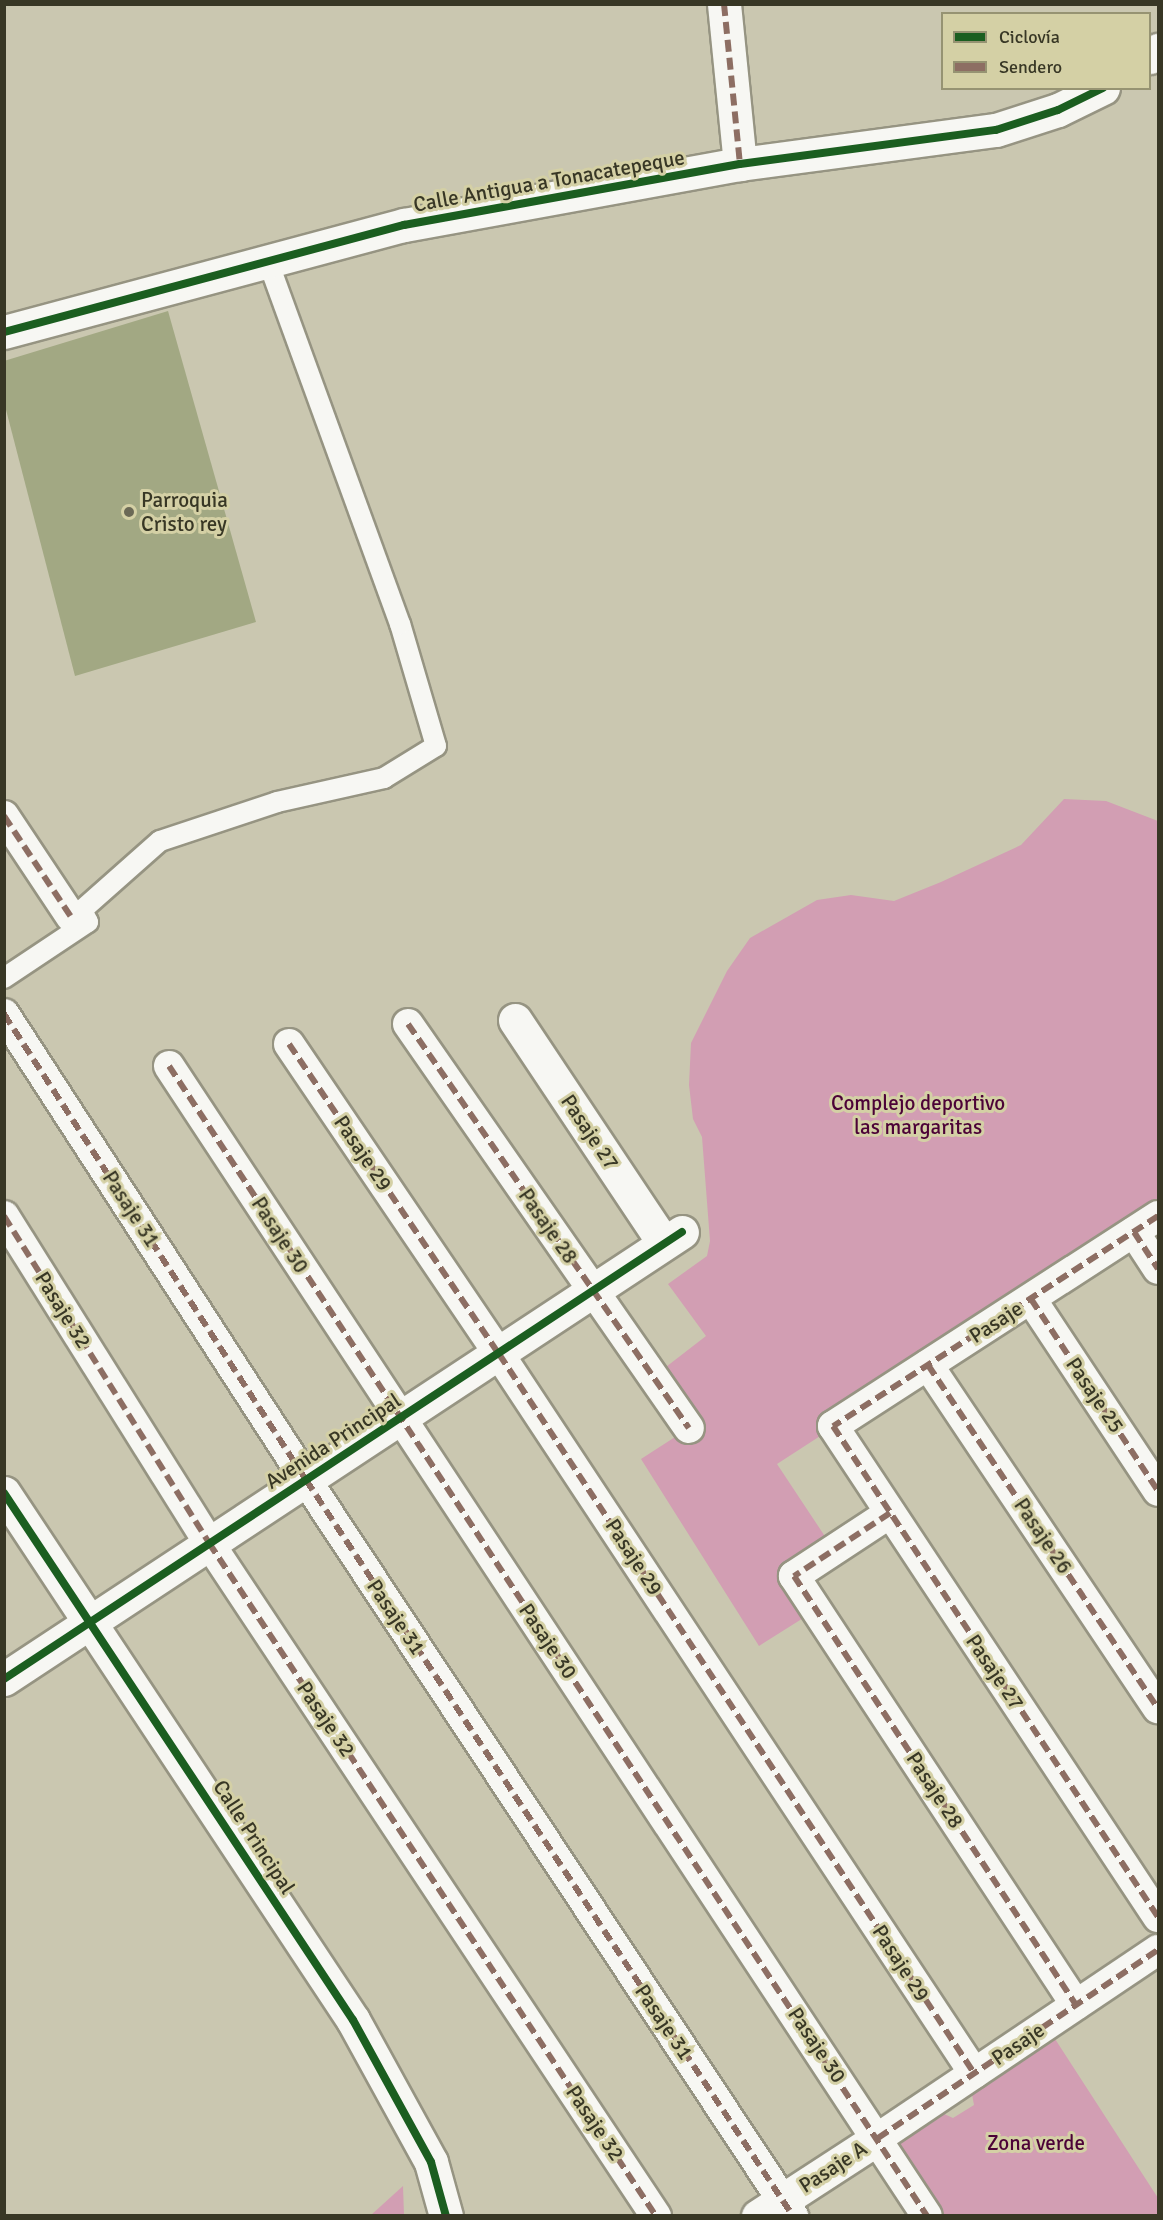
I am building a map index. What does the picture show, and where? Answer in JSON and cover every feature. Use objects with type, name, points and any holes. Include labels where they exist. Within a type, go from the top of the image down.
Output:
[{"type":"street","points":[[724,4],[740,164]]},
{"type":"street","name":"Calle Antigua a Tonacatepeque","points":[[4,332],[404,225],[740,164],[996,129],[1058,110],[1099,90]]},
{"type":"street","points":[[4,816],[71,918]]},
{"type":"street","name":"Pasaje 31","points":[[4,1014],[778,2210]]},
{"type":"street","name":"Pasaje 27","points":[[515,1020],[673,1238]]},
{"type":"street","name":"Pasaje 28","points":[[408,1024],[689,1428]]},
{"type":"street","name":"Pasaje 29","points":[[289,1044],[499,1354],[974,2073]]},
{"type":"street","name":"Pasaje 30","points":[[169,1066],[400,1419],[878,2138],[927,2216]]},
{"type":"street","name":"Pasaje 32","points":[[4,1216],[209,1543],[656,2216]]},
{"type":"street","points":[[1146,1224],[1158,1269]]},
{"type":"street","name":"Pasaje","points":[[833,1426],[1146,1224]]},
{"type":"street","name":"Avenida Principal","points":[[4,1679],[673,1238]]},
{"type":"street","name":"Pasaje 25","points":[[1031,1299],[1158,1491]]},
{"type":"street","name":"Pasaje 26","points":[[928,1365],[1158,1708]]},
{"type":"street","name":"Pasaje 27","points":[[833,1426],[1158,1917]]},
{"type":"street","name":"Calle Principal","points":[[4,1492],[353,2020],[431,2162],[446,2216]]},
{"type":"street","name":"Pasaje 28","points":[[890,1513],[794,1576],[1076,2005]]},
{"type":"street","name":"Pasaje","points":[[878,2138],[1158,1950]]},
{"type":"street","name":"Pasaje A","points":[[778,2210],[878,2138]]},
{"type":"lane","points":[[4,978],[88,922],[82,910],[160,841],[278,802],[384,778],[436,746],[400,624],[268,262]]},
{"type":"green space","name":"Complejo deportivo las margaritas","points":[[1064,799],[1106,801],[1158,821],[1158,1217],[777,1464],[834,1550],[794,1576],[816,1610],[759,1646],[641,1459],[689,1428],[653,1377],[706,1336],[668,1284],[707,1256],[710,1241],[702,1137],[693,1119],[689,1085],[691,1043],[727,971],[750,938],[817,900],[851,895],[894,901],[941,882],[1021,845]]},
{"type":"green space","name":"Zona verde","points":[[1046,2025],[1158,2198],[1158,2215],[927,2215],[878,2138],[931,2108],[953,2118],[974,2105],[970,2084]]},
{"type":"green space","points":[[403,2186],[404,2215],[371,2215]]},
{"type":"building","name":"Parroquia Cristo rey","points":[[168,311],[256,622],[75,676],[4,402],[4,361]]},
{"type":"marked path","points":[[724,4],[740,164]]},
{"type":"marked path","points":[[4,816],[71,917]]},
{"type":"marked path","points":[[4,1014],[306,1480],[793,2216]]},
{"type":"marked path","points":[[408,1024],[689,1428]]},
{"type":"marked path","points":[[289,1044],[499,1354],[974,2073]]},
{"type":"marked path","points":[[169,1066],[927,2216]]},
{"type":"marked path","points":[[4,1216],[209,1543],[656,2216]]},
{"type":"marked path","points":[[1158,1216],[833,1426],[1158,1917]]},
{"type":"marked path","points":[[1134,1232],[1158,1269]]},
{"type":"marked path","points":[[1031,1299],[1158,1491]]},
{"type":"marked path","points":[[928,1365],[1158,1708]]},
{"type":"marked path","points":[[890,1513],[794,1576],[1076,2005]]},
{"type":"marked path","points":[[878,2138],[1158,1950]]},
{"type":"cycle path","points":[[4,332],[404,225],[740,164],[996,130],[1058,110],[1099,90]]},
{"type":"cycle path","points":[[4,1679],[682,1232]]},
{"type":"cycle path","points":[[4,1493],[353,2020],[431,2162],[446,2216]]},
{"type":"place","name":"Parroquia Cristo rey","points":[[129,512]]}]
